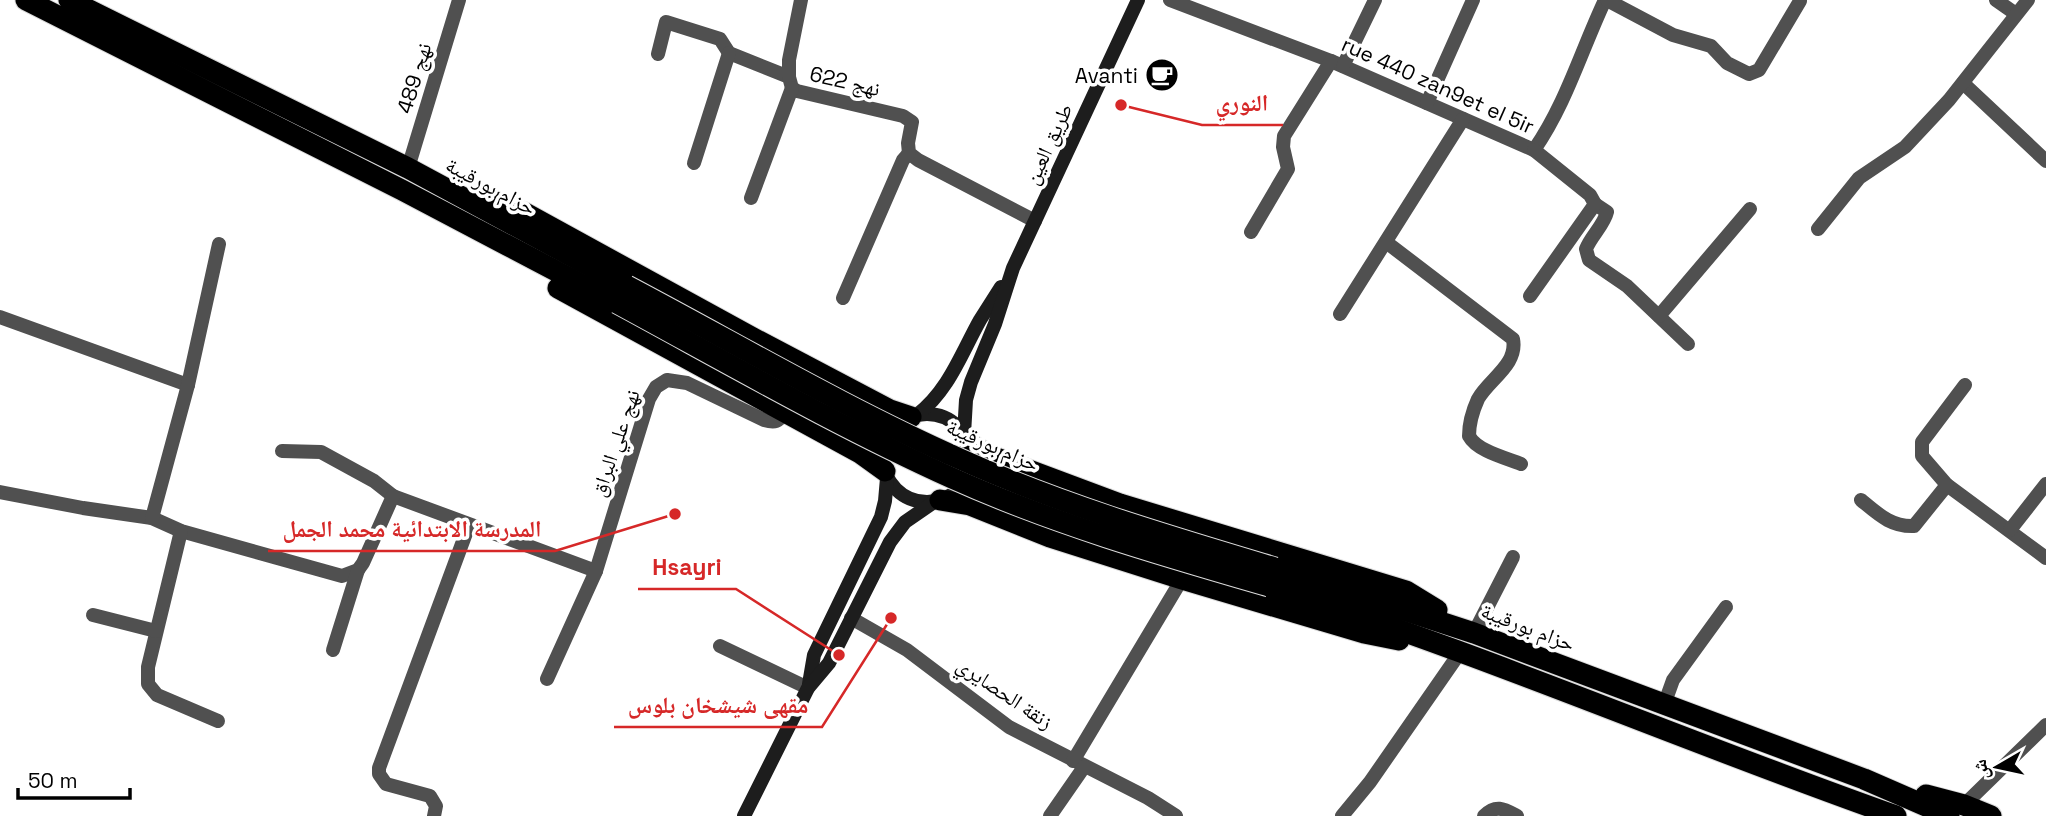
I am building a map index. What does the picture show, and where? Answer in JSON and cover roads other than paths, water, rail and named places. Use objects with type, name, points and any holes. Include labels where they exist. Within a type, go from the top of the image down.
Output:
[{"type":"highway","name":"حزام بورقيبة","points":[[26,0],[402,190],[959,459],[1062,502],[1272,577],[1376,620],[1776,774],[1896,816]]},
{"type":"highway","name":"حزام بورقيبة","points":[[69,0],[412,171],[622,295]]},
{"type":"highway","points":[[412,171],[525,212],[890,410],[914,416]]},
{"type":"highway","points":[[402,190],[515,263],[860,453],[886,475]]},
{"type":"highway","points":[[966,439],[994,457],[1120,504],[1406,591],[1474,633]]},
{"type":"highway","points":[[937,501],[970,505],[1050,537],[1364,633],[1461,651]]},
{"type":"highway","name":"حزام بورقيبة","points":[[1272,577],[1474,633],[1864,779],[1956,811],[1991,816]]},
{"type":"main road","name":"طريق العين","points":[[914,416],[931,404],[942,390],[1013,268],[1138,0]]},
{"type":"main road","name":"طريق العين","points":[[966,439],[966,400],[1013,268]]},
{"type":"main road","points":[[744,816],[808,688],[829,663],[890,542],[905,522],[948,497],[960,487],[968,474],[971,459],[966,439],[950,420],[936,414],[914,416],[896,426],[887,437],[883,451],[886,500],[881,517],[814,655],[808,688]]},
{"type":"main road","points":[[886,475],[895,489],[906,498],[920,502],[937,501]]},
{"type":"street","name":"نهج 489","points":[[412,171],[459,0]]},
{"type":"street","points":[[751,198],[790,83],[789,61],[802,0]]},
{"type":"street","name":"rue 440 zan9et el 5ir","points":[[1170,0],[1337,63],[1534,150],[1564,100],[1586,40],[1606,0],[1673,35],[1712,46],[1727,63],[1749,74],[1759,70],[1800,1]]},
{"type":"street","points":[[1251,232],[1288,169],[1283,147],[1284,136],[1337,63],[1375,0]]},
{"type":"street","points":[[1427,103],[1473,0]]},
{"type":"street","points":[[1996,0],[2016,14]]},
{"type":"street","points":[[1818,229],[1859,178],[1905,147],[1963,83],[2028,0]]},
{"type":"street","name":"نهج 622","points":[[658,54],[666,22],[720,39],[729,54],[790,83],[911,120],[909,153],[898,171],[844,298]]},
{"type":"street","points":[[694,163],[729,54]]},
{"type":"street","points":[[1963,83],[2046,161]]},
{"type":"street","points":[[1340,314],[1463,119]]},
{"type":"street","points":[[1534,150],[1607,212],[1586,249],[1589,260],[1627,286],[1688,344]]},
{"type":"street","points":[[909,153],[1035,221]]},
{"type":"street","points":[[1530,296],[1595,204]]},
{"type":"street","points":[[1659,316],[1749,209]]},
{"type":"street","points":[[1385,242],[1513,339],[1510,360],[1478,400],[1469,436],[1471,441],[1480,446],[1521,464]]},
{"type":"street","points":[[152,518],[188,385],[219,244]]},
{"type":"street","points":[[0,317],[188,385]]},
{"type":"street","name":"نهج علي البراق","points":[[596,571],[649,399],[661,383],[675,379],[687,383],[764,420],[780,420],[785,412]]},
{"type":"street","points":[[1965,385],[1922,442],[1922,456],[1947,485],[2046,558]]},
{"type":"street","points":[[282,451],[311,450],[327,454],[374,481],[393,496],[596,571],[547,679]]},
{"type":"street","points":[[2010,530],[2046,484]]},
{"type":"street","points":[[1861,500],[1885,519],[1901,526],[1914,526],[1947,485]]},
{"type":"street","points":[[0,492],[152,518],[181,531],[342,576],[358,570]]},
{"type":"street","points":[[333,650],[358,570],[393,496]]},
{"type":"street","points":[[434,816],[436,806],[430,796],[386,783],[379,774],[379,768],[469,525]]},
{"type":"street","points":[[181,531],[147,677],[151,691],[218,721]]},
{"type":"street","points":[[1474,633],[1513,557]]},
{"type":"street","points":[[1050,816],[1182,579]]},
{"type":"street","points":[[1664,705],[1674,680],[1726,607]]},
{"type":"street","points":[[93,615],[156,631]]},
{"type":"street","name":"زنقة الحصايري","points":[[851,618],[906,650],[1009,727],[1147,798],[1176,816]]},
{"type":"street","points":[[720,646],[808,688]]},
{"type":"street","points":[[1342,816],[1370,782],[1461,651]]},
{"type":"street","points":[[1956,811],[2046,725]]},
{"type":"street","points":[[1484,816],[1490,811],[1503,808],[1517,816]]},
{"type":"place","name":"Avanti","points":[[1162,75]]},
{"type":"place","name":"النوري","points":[[1121,105]]},
{"type":"place","name":"المدرسة الابتدائية محمد الجمل","points":[[675,514]]},
{"type":"place","name":"مقهى شيشخان بلوس","points":[[891,618]]},
{"type":"place","name":"Hsayri","points":[[839,655]]}]
